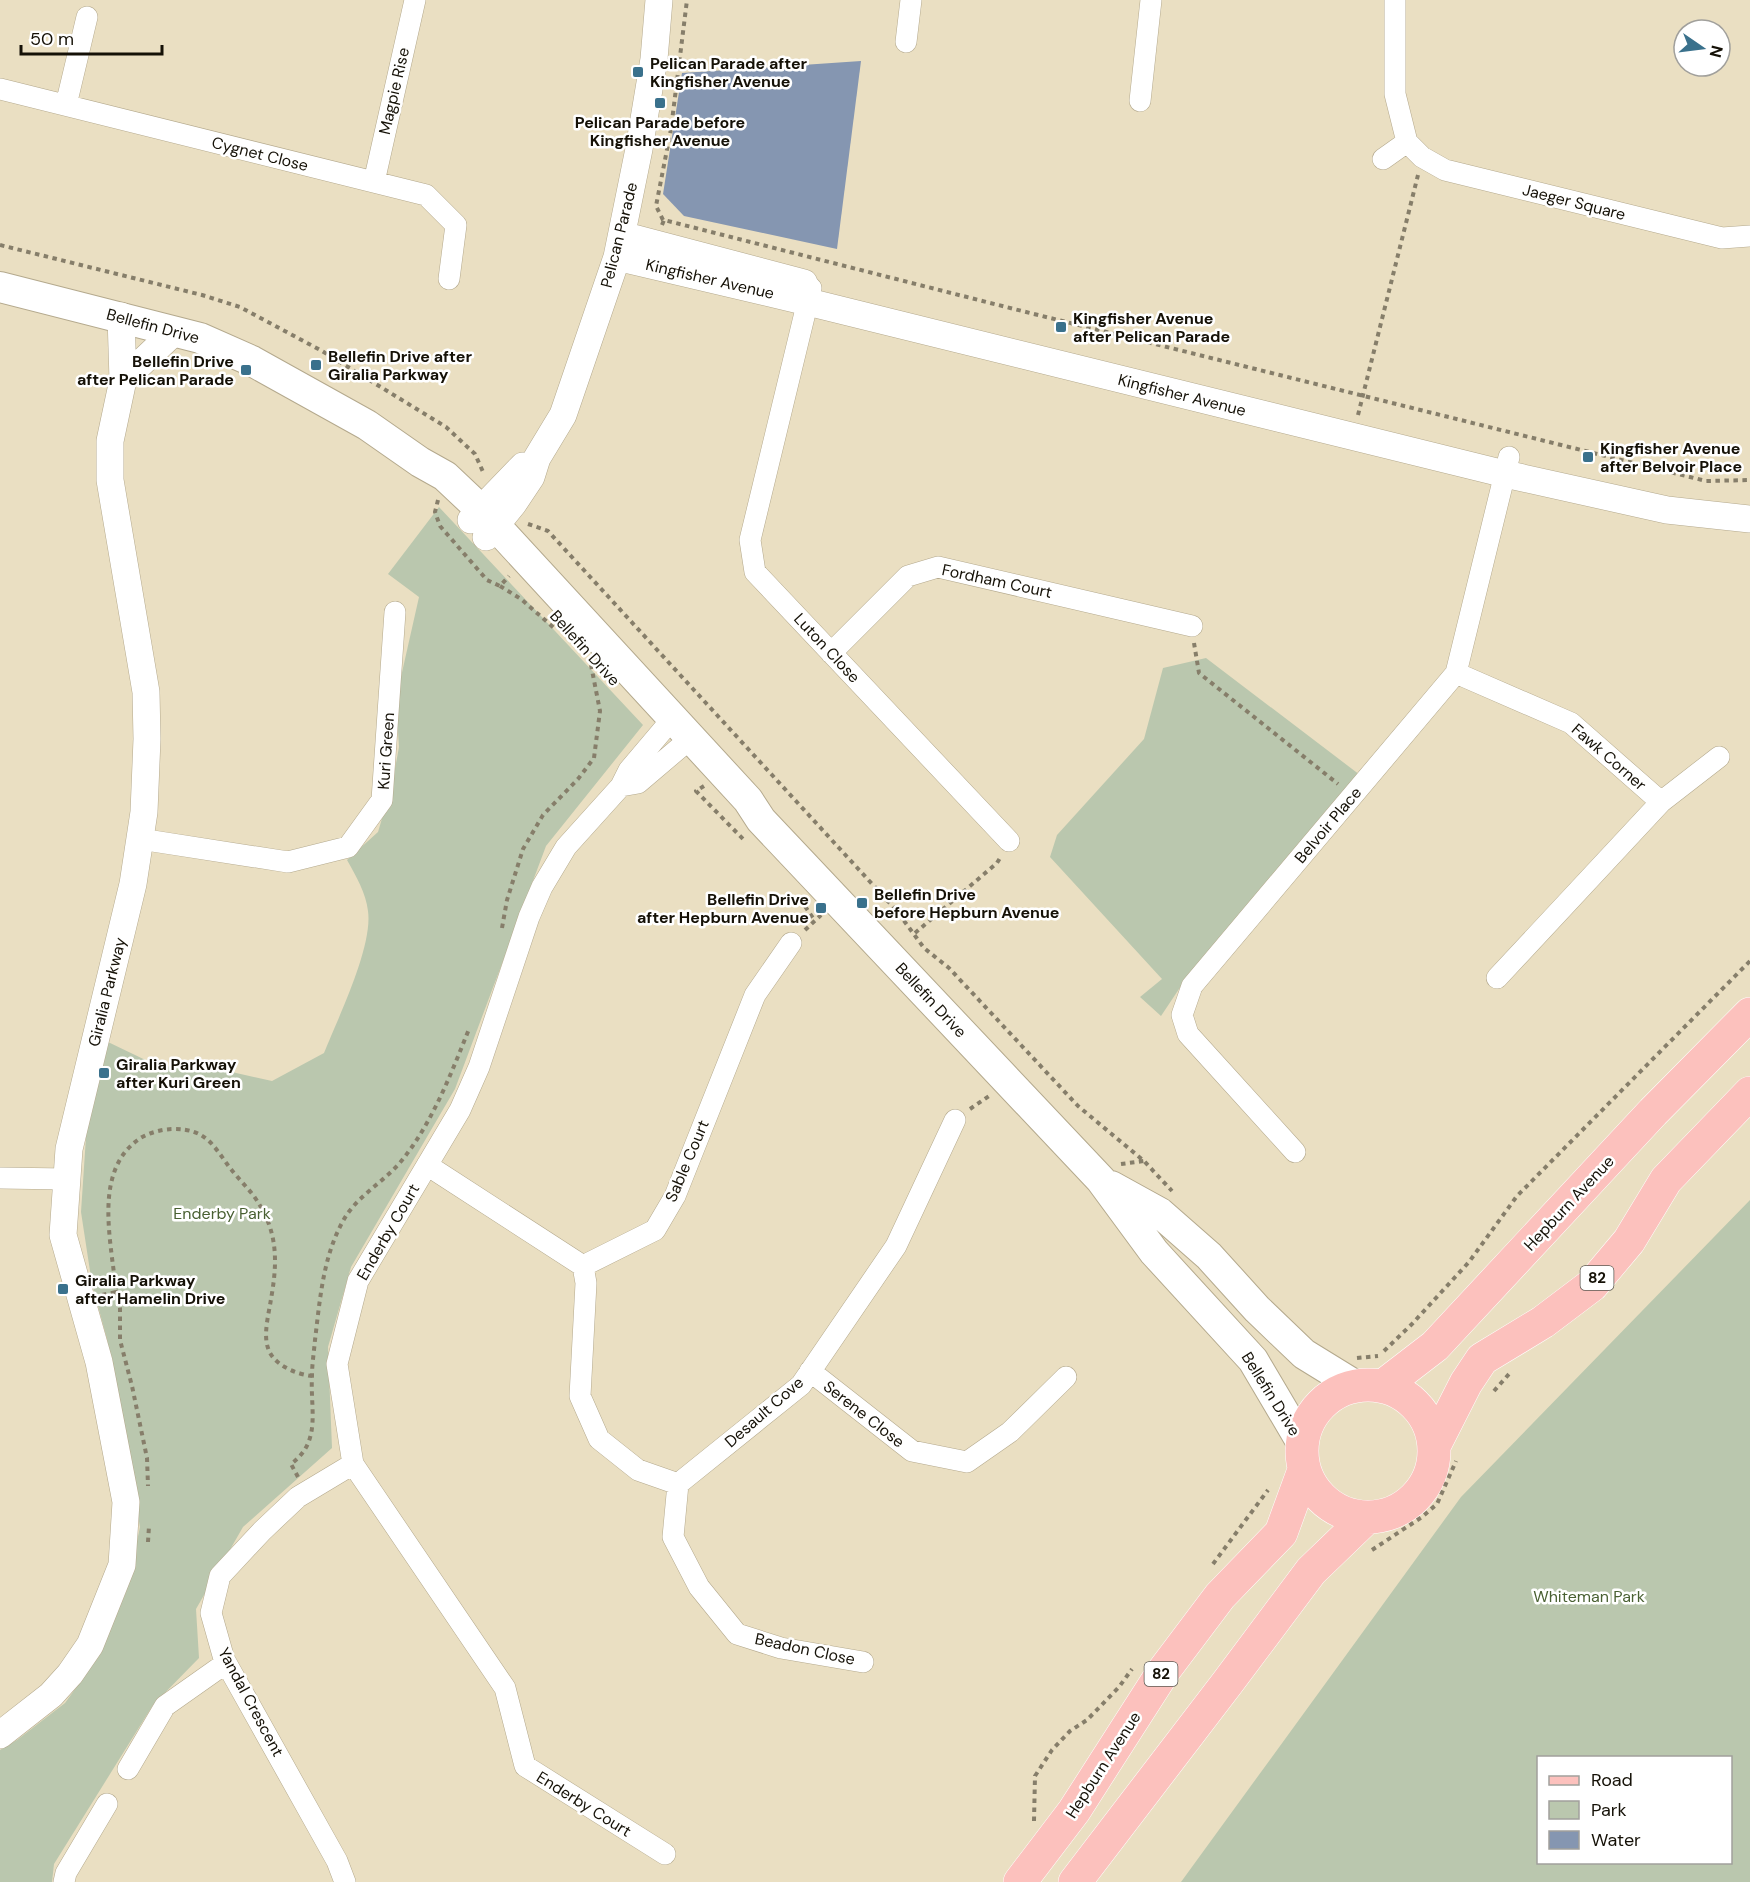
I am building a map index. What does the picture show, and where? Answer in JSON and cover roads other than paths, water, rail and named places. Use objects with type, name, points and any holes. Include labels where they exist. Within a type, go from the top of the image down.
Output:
[{"type":"main road","name":"Bellefin Drive","points":[[0,287],[200,338],[252,362],[367,425],[420,462],[484,523],[513,571],[676,735],[748,800],[761,820],[1101,1180],[1154,1252],[1253,1360],[1303,1456]]},
{"type":"main road","name":"Hepburn Avenue","points":[[1362,1377],[1434,1346],[1653,1112],[1750,1014]]},
{"type":"main road","name":"82","points":[[1446,1452],[1426,1419],[1408,1398],[1362,1377],[1330,1396],[1311,1416],[1303,1456],[1317,1495],[1339,1511],[1366,1518],[1393,1513],[1416,1497],[1446,1452],[1466,1383],[1482,1359],[1543,1322],[1592,1285],[1629,1241],[1666,1180],[1750,1093]]},
{"type":"main road","name":"Bellefin Drive","points":[[1101,1180],[1160,1213],[1209,1256],[1257,1309],[1304,1354],[1362,1377]]},
{"type":"main road","name":"Hepburn Avenue","points":[[1020,1882],[1074,1811],[1165,1669],[1220,1596],[1281,1533],[1303,1456]]},
{"type":"main road","points":[[1075,1882],[1311,1571],[1366,1518]]},
{"type":"street","name":"Magpie Rise","points":[[374,182],[415,0]]},
{"type":"street","name":"Pelican Parade","points":[[484,523],[523,465],[537,458],[563,415],[620,246],[654,59],[659,0]]},
{"type":"street","points":[[906,42],[911,0]]},
{"type":"street","points":[[1140,101],[1151,0]]},
{"type":"street","points":[[1383,159],[1415,149],[1395,94],[1395,0]]},
{"type":"street","points":[[66,105],[87,17]]},
{"type":"street","name":"Cygnet Close","points":[[0,89],[426,195],[456,225],[449,279]]},
{"type":"street","name":"Jaeger Square","points":[[1415,149],[1445,170],[1722,238],[1750,236]]},
{"type":"street","name":"Kingfisher Avenue","points":[[620,246],[660,232],[810,294],[1360,407],[1507,466],[1671,494],[1750,502]]},
{"type":"street","name":"Kingfisher Avenue","points":[[620,246],[1507,466],[1666,510],[1750,519]]},
{"type":"street","name":"Luton Close","points":[[810,294],[750,540],[755,572],[1009,841]]},
{"type":"street","name":"Giralia Parkway","points":[[0,1735],[51,1695],[70,1674],[90,1644],[122,1565],[126,1502],[99,1362],[63,1235],[69,1149],[134,884],[144,812],[146,692],[110,480],[110,441],[123,380],[121,316]]},
{"type":"street","points":[[123,380],[175,331]]},
{"type":"street","name":"Belvoir Place","points":[[1296,1152],[1188,1034],[1182,1015],[1192,986],[1456,673],[1507,466]]},
{"type":"street","name":"Fordham Court","points":[[831,652],[908,576],[938,567],[1192,626]]},
{"type":"street","name":"Kuri Green","points":[[140,839],[288,862],[348,847],[382,800],[396,612]]},
{"type":"street","name":"Fawk Corner","points":[[1456,673],[1571,723],[1661,802]]},
{"type":"street","name":"Enderby Court","points":[[665,1854],[525,1766],[505,1688],[353,1464],[337,1364],[358,1281],[460,1110],[479,1066],[529,917],[542,887],[566,847],[621,786],[638,783],[676,735]]},
{"type":"street","name":"Fawk Corner","points":[[1497,978],[1661,802],[1719,757]]},
{"type":"street","name":"Sable Court","points":[[583,1266],[655,1230],[675,1196],[755,994],[791,943]]},
{"type":"street","name":"Desault Cove","points":[[678,1484],[801,1385],[896,1246],[955,1120]]},
{"type":"street","points":[[427,1165],[583,1266],[586,1283],[580,1396],[599,1439],[638,1470],[678,1484]]},
{"type":"street","points":[[0,1178],[66,1179]]},
{"type":"street","name":"Serene Close","points":[[810,1371],[912,1451],[967,1462],[1010,1432],[1066,1377]]},
{"type":"street","name":"Yandal Crescent","points":[[345,1882],[337,1860],[226,1663],[211,1613],[220,1576],[262,1531],[306,1493],[353,1464]]},
{"type":"street","name":"Beadon Close","points":[[678,1484],[673,1537],[699,1587],[737,1634],[781,1648],[863,1662]]},
{"type":"street","points":[[128,1768],[165,1706],[226,1663]]},
{"type":"street","points":[[64,1882],[66,1873],[106,1804]]},
{"type":"water","points":[[861,61],[837,249],[684,216],[663,194],[682,73]]},
{"type":"place","name":"Pelican Parade after Kingfisher Avenue","points":[[638,72]]},
{"type":"place","name":"Pelican Parade before Kingfisher Avenue","points":[[660,103]]},
{"type":"place","name":"Kingfisher Avenue after Pelican Parade","points":[[1061,327]]},
{"type":"place","name":"Bellefin Drive after Giralia Parkway","points":[[316,365]]},
{"type":"place","name":"Bellefin Drive after Pelican Parade","points":[[246,370]]},
{"type":"place","name":"Kingfisher Avenue after Belvoir Place","points":[[1588,457]]},
{"type":"place","name":"Bellefin Drive before Hepburn Avenue","points":[[862,903]]},
{"type":"place","name":"Bellefin Drive after Hepburn Avenue","points":[[821,908]]},
{"type":"place","name":"Giralia Parkway after Kuri Green","points":[[104,1073]]},
{"type":"place","name":"Giralia Parkway after Hamelin Drive","points":[[63,1289]]},
{"type":"park label","name":"Enderby Park","points":[[222,1213]]},
{"type":"park label","name":"Whiteman Park","points":[[1589,1596]]}]
